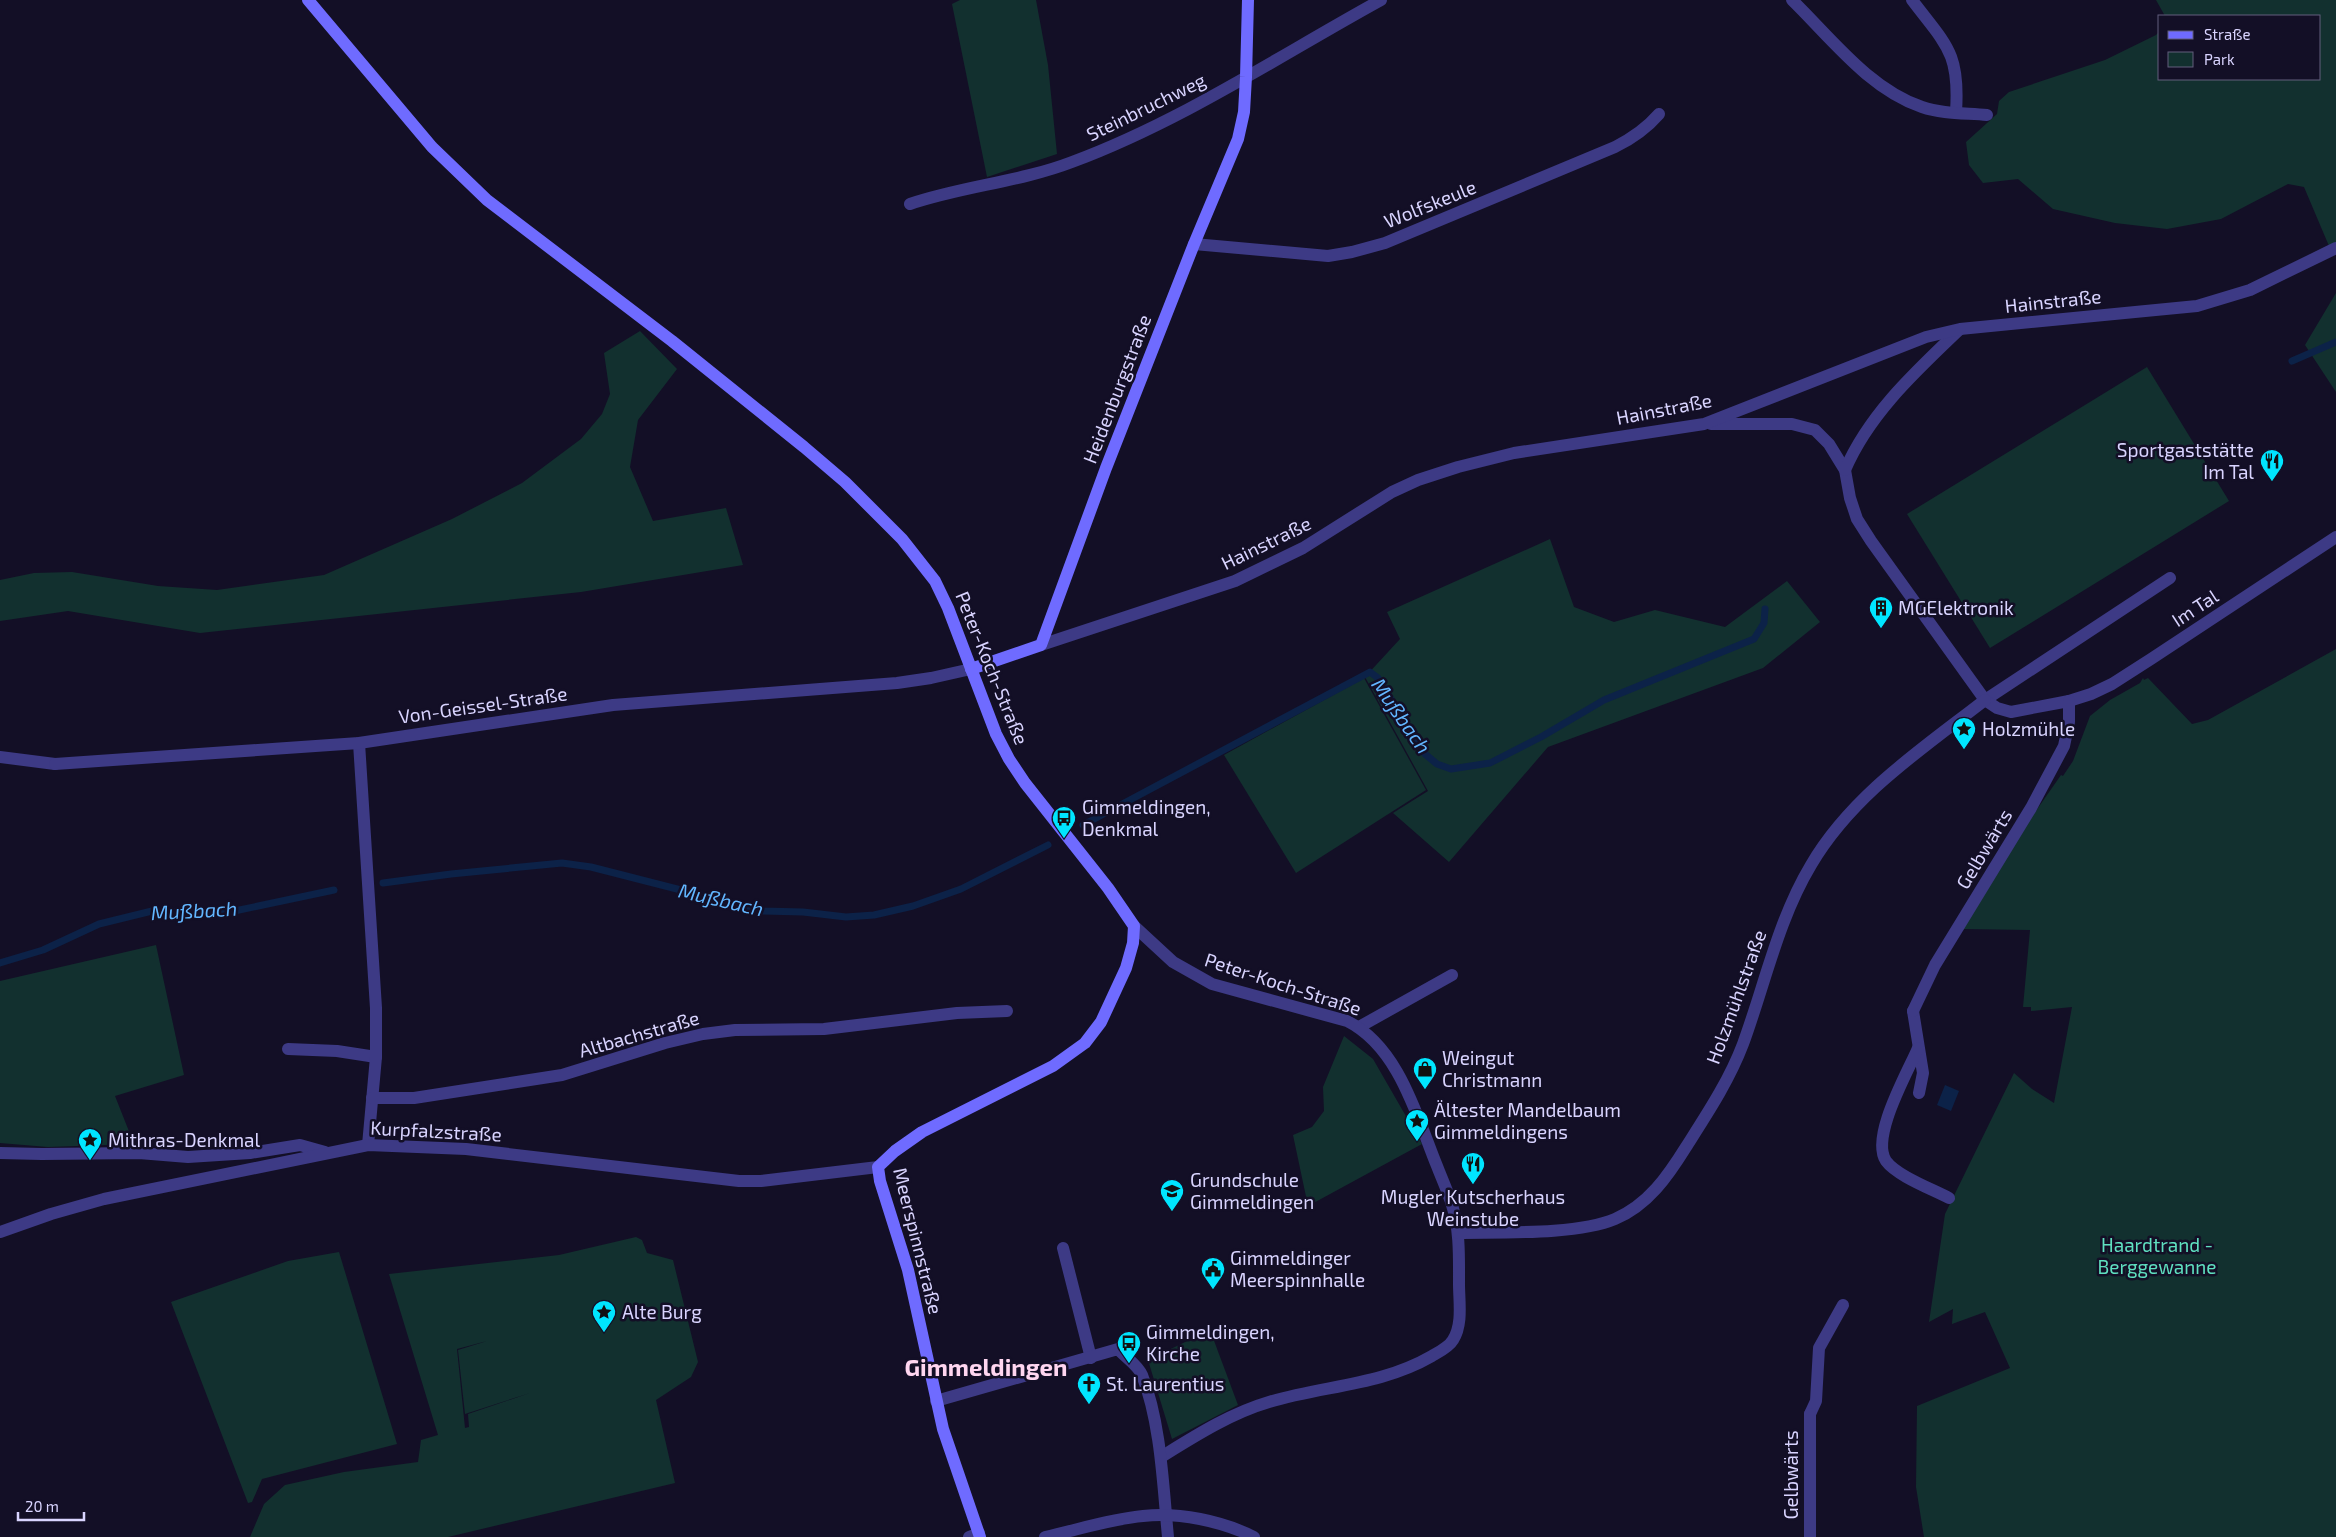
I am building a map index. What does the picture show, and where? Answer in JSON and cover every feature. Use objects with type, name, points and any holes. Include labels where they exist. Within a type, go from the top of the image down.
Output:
[{"type":"street","name":"Peter-Koch-Straße","points":[[308,0],[432,146],[487,200],[632,310],[804,447],[870,506],[902,540],[934,581],[948,608],[996,734],[1009,759],[1025,783],[1108,888],[1134,926],[1173,962],[1212,984],[1348,1021],[1359,1027],[1380,1049],[1398,1074],[1453,1206],[1458,1233],[1459,1319],[1452,1342],[1442,1350],[1414,1365],[1382,1378],[1267,1402],[1224,1421],[1161,1456]]},
{"type":"street","name":"Heidenburgstraße","points":[[1041,644],[1106,468],[1194,244],[1238,139],[1244,112],[1248,0]]},
{"type":"street","name":"Steinbruchweg","points":[[910,204],[936,195],[1070,163],[1116,144],[1168,119],[1246,77],[1381,0]]},
{"type":"street","points":[[1792,0],[1864,71],[1882,86],[1923,107],[1944,112],[1987,115]]},
{"type":"street","points":[[1912,0],[1946,44],[1952,57],[1957,78],[1956,112]]},
{"type":"street","name":"Wolfskeule","points":[[1194,244],[1328,256],[1352,252],[1385,242],[1615,147],[1640,134],[1659,114]]},
{"type":"street","name":"Hainstraße","points":[[1041,644],[1235,581],[1303,548],[1392,492],[1418,480],[1458,467],[1514,454],[1704,424],[1926,337],[1960,329],[2197,306],[2250,290],[2336,248]]},
{"type":"street","points":[[1845,470],[1856,444],[1894,395],[1960,329]]},
{"type":"street","points":[[1704,424],[1792,424],[1814,430],[1829,444],[1845,470],[1850,498],[1857,519],[1985,700]]},
{"type":"street","name":"Im Tal","points":[[1985,700],[1997,708],[2011,712],[2069,701],[2112,684],[2336,537]]},
{"type":"street","name":"Holzmühlstraße","points":[[1458,1233],[1591,1226],[1615,1219],[1634,1208],[1650,1195],[1670,1174],[1731,1072],[1743,1044],[1772,950],[1790,906],[1810,866],[1827,838],[1866,795],[1985,700],[2170,578]]},
{"type":"street","points":[[971,669],[1041,644]]},
{"type":"street","name":"Von-Geissel-Straße","points":[[0,757],[55,764],[359,742],[613,705],[897,683],[971,669]]},
{"type":"street","name":"Gelbwärts","points":[[1918,1048],[1913,1011],[1935,965],[2031,808],[2064,746],[2069,722],[2069,701]]},
{"type":"street","points":[[359,742],[375,972],[376,1057],[368,1145]]},
{"type":"street","name":"Meerspinnstraße","points":[[976,1536],[949,1451],[936,1401],[908,1270],[880,1181],[878,1167],[895,1151],[922,1132],[1053,1066],[1085,1043],[1101,1022],[1126,968],[1133,943],[1134,926]]},
{"type":"street","points":[[1359,1027],[1452,975]]},
{"type":"street","name":"Altbachstraße","points":[[372,1098],[414,1098],[562,1075],[665,1043],[703,1034],[735,1030],[824,1029],[957,1012],[1007,1011]]},
{"type":"street","points":[[1918,1048],[1923,1073],[1919,1093]]},
{"type":"street","points":[[1918,1048],[1891,1109],[1882,1136],[1881,1150],[1886,1160],[1895,1170],[1949,1198]]},
{"type":"street","points":[[288,1049],[337,1051],[376,1057]]},
{"type":"street","points":[[0,1153],[139,1153],[188,1157],[250,1153],[300,1145],[326,1152]]},
{"type":"street","name":"Kurpfalzstraße","points":[[0,1232],[51,1214],[104,1199],[326,1152],[368,1145],[466,1149],[740,1181],[761,1181],[878,1167]]},
{"type":"street","points":[[1063,1248],[1091,1358]]},
{"type":"street","name":"Gelbwärts","points":[[1810,1537],[1810,1414],[1816,1401],[1819,1348],[1843,1305]]},
{"type":"street","points":[[936,1401],[1118,1350],[1141,1373],[1161,1456],[1168,1537]]},
{"type":"street","points":[[1045,1537],[1143,1516],[1166,1516],[1224,1524],[1254,1537]]},
{"type":"green space","points":[[960,0],[1036,0],[1048,65],[1057,154],[987,177],[952,4]]},
{"type":"green space","points":[[2156,0],[2336,0],[2336,243],[2329,246],[2304,187],[2288,184],[2221,219],[2167,229],[2115,223],[2053,209],[2018,179],[1983,183],[1969,165],[1966,142],[1997,114],[1999,101],[2009,92],[2105,60],[2158,33],[2158,80],[2321,80],[2321,15],[2164,15]]},
{"type":"green space","points":[[2336,293],[2336,392],[2305,345]]},
{"type":"green space","points":[[640,331],[677,369],[638,420],[630,467],[653,521],[726,508],[743,565],[581,592],[200,633],[68,611],[0,621],[0,580],[34,573],[72,572],[158,586],[217,590],[324,575],[452,519],[522,483],[581,439],[602,414],[610,394],[604,353]]},
{"type":"green space","points":[[2147,367],[2229,501],[1990,648],[1907,514]]},
{"type":"green space","points":[[1550,539],[1574,607],[1614,622],[1655,610],[1725,627],[1787,581],[1820,622],[1763,668],[1548,747],[1449,862],[1393,813],[1428,791],[1365,677],[1400,639],[1387,612]]},
{"type":"green space","name":"Haardtrand - Berggewanne","points":[[2336,649],[2336,1537],[1924,1537],[1916,1487],[1917,1406],[2010,1368],[1985,1312],[1952,1324],[1953,1309],[1929,1322],[1945,1214],[2014,1073],[2032,1089],[2054,1103],[2072,1007],[2031,1011],[2031,1007],[2023,1007],[2030,930],[1963,929],[2024,828],[2073,761],[2090,716],[2110,700],[2140,683],[2143,678],[2144,680],[2148,678],[2192,724],[2208,720]]},
{"type":"green space","points":[[1364,678],[1426,790],[1296,873],[1224,755]]},
{"type":"green space","points":[[156,945],[184,1075],[115,1096],[134,1144],[48,1147],[0,1143],[0,981]]},
{"type":"green space","points":[[1344,1036],[1373,1059],[1422,1144],[1308,1206],[1293,1135],[1312,1127],[1324,1111],[1323,1087]]},
{"type":"green space","points":[[636,1237],[642,1240],[647,1253],[673,1260],[698,1362],[691,1377],[656,1400],[675,1483],[448,1537],[250,1537],[264,1504],[285,1485],[344,1472],[418,1462],[421,1440],[438,1435],[389,1274],[559,1255]],"holes":[[[487,1341],[458,1350],[465,1414],[530,1393],[468,1414],[469,1427],[465,1428],[457,1349]]]},
{"type":"green space","points":[[339,1252],[397,1444],[262,1479],[252,1502],[248,1503],[171,1302],[288,1261]]},
{"type":"green space","points":[[1210,1330],[1238,1405],[1172,1439],[1148,1360]]},
{"type":"water","points":[[1945,1085],[1959,1091],[1951,1111],[1937,1105]]},
{"type":"waterway","name":"Mußbach","points":[[2292,361],[2336,342]]},
{"type":"waterway","name":"Mußbach","points":[[1083,825],[1370,672],[1378,678],[1425,754],[1437,764],[1451,769],[1490,763],[1541,737],[1604,700],[1754,639],[1764,623],[1765,609]]},
{"type":"waterway","name":"Mußbach","points":[[383,883],[562,863],[591,867],[763,911],[803,912],[846,917],[874,915],[913,906],[961,889],[1048,845]]},
{"type":"waterway","name":"Mußbach","points":[[0,963],[43,950],[99,924],[152,911],[225,913],[334,890]]},
{"type":"place","name":"Sportgaststätte Im Tal","points":[[2272,482]]},
{"type":"place","name":"MGElektronik","points":[[1881,629]]},
{"type":"place","name":"Holzmühle","points":[[1964,750]]},
{"type":"place","name":"Gimmeldingen, Denkmal","points":[[1064,839]]},
{"type":"place","name":"Weingut Christmann","points":[[1425,1090]]},
{"type":"place","name":"Ältester Mandelbaum Gimmeldingens","points":[[1417,1142]]},
{"type":"place","name":"Mithras-Denkmal","points":[[90,1161]]},
{"type":"place","name":"Mugler Kutscherhaus Weinstube","points":[[1473,1185]]},
{"type":"place","name":"Grundschule Gimmeldingen","points":[[1172,1212]]},
{"type":"place","name":"Gimmeldinger Meerspinnhalle","points":[[1213,1290]]},
{"type":"place","name":"Alte Burg","points":[[604,1333]]},
{"type":"place","name":"Gimmeldingen, Kirche","points":[[1129,1364]]},
{"type":"place","name":"St. Laurentius","points":[[1089,1405]]},
{"type":"district","name":"Gimmeldingen","points":[[986,1368]]}]
